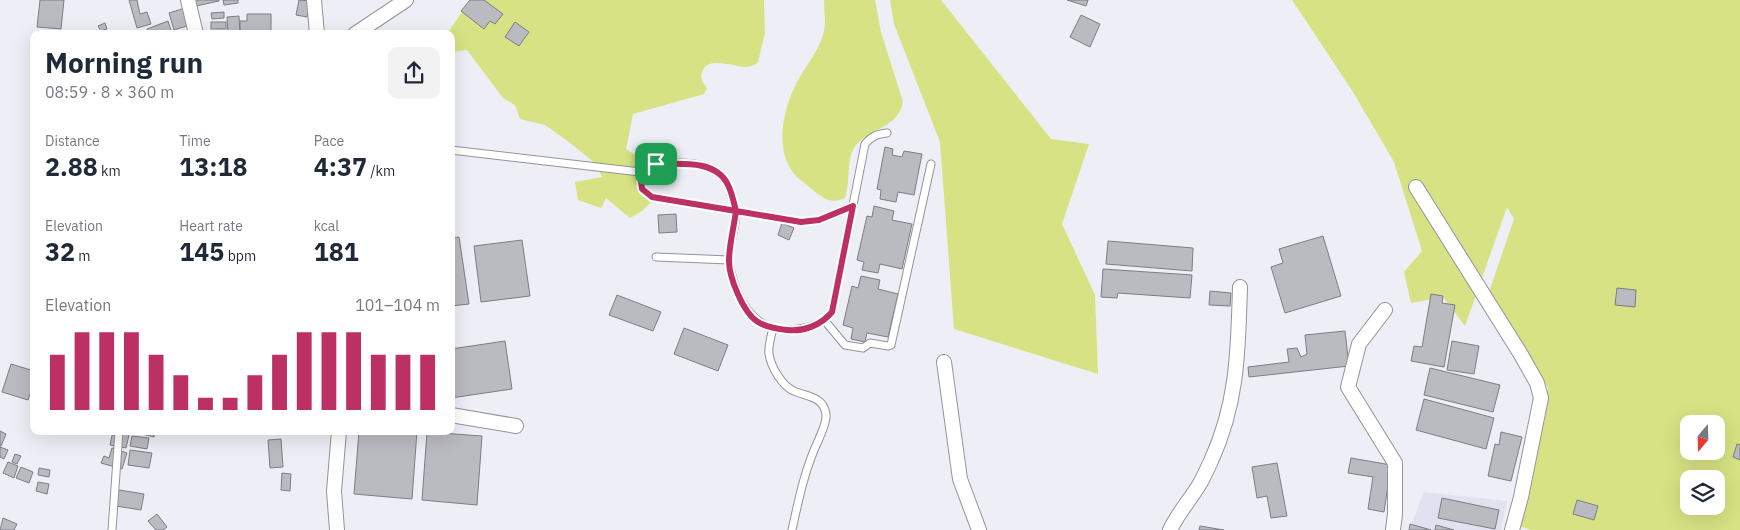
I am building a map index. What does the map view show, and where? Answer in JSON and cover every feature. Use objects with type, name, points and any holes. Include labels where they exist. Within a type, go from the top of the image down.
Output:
[{"type":"street","points":[[188,0],[195,30]]},
{"type":"street","points":[[314,0],[317,30]]},
{"type":"street","points":[[361,30],[406,0]]},
{"type":"street","points":[[1416,187],[1537,383],[1541,398],[1512,530]]},
{"type":"street","points":[[1170,530],[1199,485],[1224,430],[1237,365],[1240,287]]},
{"type":"street","points":[[1385,310],[1359,344],[1348,387],[1395,462],[1392,530]]},
{"type":"street","points":[[944,362],[960,479],[979,530]]},
{"type":"street","points":[[455,416],[516,426]]},
{"type":"street","points":[[337,530],[334,491],[339,435]]},
{"type":"lane","points":[[853,206],[819,220],[801,222],[736,211],[652,197],[642,189],[640,172],[646,165],[690,164],[706,167],[717,172],[727,183],[736,211],[729,260],[730,273],[743,304],[757,322],[773,328],[792,330],[811,327],[825,320],[832,312],[853,206],[865,144],[870,138],[878,134],[888,133]]},
{"type":"lane","points":[[455,150],[640,172]]},
{"type":"lane","points":[[825,320],[845,345],[863,348],[870,343],[891,345],[931,164]]},
{"type":"lane","points":[[656,257],[729,260]]},
{"type":"lane","points":[[773,328],[769,353],[772,364],[783,382],[795,392],[815,397],[822,404],[826,418],[824,427],[808,462],[792,530]]},
{"type":"lane","points":[[112,530],[119,435]]},
{"type":"shaded area","points":[[1424,492],[1507,501],[1501,530],[1409,530]]},
{"type":"green space","points":[[470,0],[764,0],[765,33],[756,64],[747,67],[723,63],[706,66],[701,75],[702,82],[707,88],[704,94],[633,114],[626,149],[648,163],[642,186],[655,198],[642,211],[630,218],[606,198],[601,208],[578,200],[575,182],[602,177],[596,164],[545,125],[520,119],[515,105],[503,98],[467,50],[455,52],[455,30],[450,30]]},
{"type":"green space","points":[[824,0],[875,0],[881,32],[903,102],[896,117],[856,145],[850,157],[845,198],[834,201],[825,199],[796,176],[784,154],[783,142],[784,117],[792,93],[822,38],[825,24]]},
{"type":"green space","points":[[890,0],[941,0],[1051,139],[1089,144],[1062,224],[1095,295],[1098,374],[954,329],[940,142],[894,24]]},
{"type":"green space","points":[[1292,0],[1740,0],[1740,530],[1532,530],[1518,526],[1548,388],[1489,292],[1514,219],[1507,207],[1465,326],[1443,297],[1411,303],[1404,272],[1422,251],[1394,162],[1353,92]]},
{"type":"building","points":[[40,0],[64,0],[61,29],[37,27]]},
{"type":"building","points":[[129,0],[137,0],[140,14],[147,12],[151,24],[137,28]]},
{"type":"building","points":[[195,0],[219,0],[219,1],[196,6]]},
{"type":"building","points":[[223,0],[238,0],[238,3],[224,5]]},
{"type":"building","points":[[299,0],[310,1],[307,17],[296,15]]},
{"type":"building","points":[[470,0],[484,0],[503,14],[495,24],[490,21],[484,29],[461,11]]},
{"type":"building","points":[[1067,0],[1088,0],[1086,6]]},
{"type":"building","points":[[185,8],[190,25],[174,30],[169,13]]},
{"type":"building","points":[[224,12],[224,18],[212,19],[211,13]]},
{"type":"building","points":[[247,14],[271,14],[271,30],[240,30],[240,21],[247,21]]},
{"type":"building","points":[[1081,15],[1100,24],[1090,47],[1070,37]]},
{"type":"building","points":[[239,16],[240,30],[228,30],[227,17]]},
{"type":"building","points":[[168,21],[171,30],[147,30]]},
{"type":"building","points":[[211,22],[226,22],[226,29],[211,29]]},
{"type":"building","points":[[515,22],[529,32],[519,46],[505,37]]},
{"type":"building","points":[[105,23],[107,29],[100,30],[98,26]]},
{"type":"building","points":[[885,147],[893,149],[892,155],[902,157],[904,151],[922,154],[914,195],[898,192],[896,202],[880,199],[881,190],[877,189]]},
{"type":"building","points":[[874,206],[894,211],[892,220],[912,224],[902,269],[880,264],[878,273],[862,270],[864,262],[857,260],[867,216],[872,217]]},
{"type":"building","points":[[676,214],[677,232],[659,233],[658,215]]},
{"type":"building","points":[[782,223],[794,228],[789,240],[778,235]]},
{"type":"building","points":[[1323,236],[1341,296],[1285,313],[1271,267],[1283,263],[1279,249]]},
{"type":"building","points":[[459,237],[469,304],[455,306],[455,238]]},
{"type":"building","points":[[522,240],[530,296],[481,302],[474,246]]},
{"type":"building","points":[[1108,241],[1193,248],[1192,271],[1106,264]]},
{"type":"building","points":[[1103,269],[1192,275],[1190,298],[1118,293],[1117,298],[1101,297]]},
{"type":"building","points":[[861,276],[880,280],[878,289],[898,294],[888,337],[867,333],[865,342],[851,339],[853,328],[843,325],[852,286],[858,288]]},
{"type":"building","points":[[1617,288],[1636,290],[1635,307],[1615,305]]},
{"type":"building","points":[[1210,291],[1231,293],[1230,306],[1209,305]]},
{"type":"building","points":[[1431,294],[1443,296],[1442,303],[1455,305],[1444,367],[1411,361],[1414,346],[1422,347]]},
{"type":"building","points":[[617,295],[661,312],[653,331],[609,315]]},
{"type":"building","points":[[684,328],[728,345],[718,371],[674,354]]},
{"type":"building","points":[[1345,331],[1349,366],[1249,377],[1248,367],[1289,362],[1287,349],[1297,348],[1301,357],[1307,354],[1305,335]]},
{"type":"building","points":[[505,341],[512,389],[455,397],[455,348]]},
{"type":"building","points":[[1452,341],[1479,346],[1474,374],[1447,370]]},
{"type":"building","points":[[11,364],[30,370],[30,394],[28,400],[2,392]]},
{"type":"building","points":[[1430,368],[1500,385],[1493,412],[1424,395]]},
{"type":"building","points":[[1424,399],[1494,418],[1486,449],[1416,430]]},
{"type":"building","points":[[0,431],[6,434],[1,446],[0,446]]},
{"type":"building","points":[[1501,432],[1522,437],[1511,481],[1488,476],[1495,444],[1499,445]]},
{"type":"building","points":[[112,435],[129,435],[126,448],[110,445]]},
{"type":"building","points":[[359,435],[417,435],[412,499],[354,494]]},
{"type":"building","points":[[427,435],[482,436],[477,505],[422,500]]},
{"type":"building","points":[[132,436],[149,438],[147,449],[130,446]]},
{"type":"building","points":[[281,439],[283,467],[270,468],[268,440]]},
{"type":"building","points":[[1737,444],[1740,445],[1740,460],[1733,457]]},
{"type":"building","points":[[0,447],[8,450],[4,459],[0,457]]},
{"type":"building","points":[[112,448],[127,453],[122,469],[101,463],[104,456],[109,458]]},
{"type":"building","points":[[130,450],[152,453],[149,468],[128,465]]},
{"type":"building","points":[[15,454],[21,456],[17,464],[12,462]]},
{"type":"building","points":[[1351,458],[1391,465],[1384,512],[1368,509],[1373,477],[1348,473]]},
{"type":"building","points":[[8,462],[18,466],[14,478],[3,473]]},
{"type":"building","points":[[1277,463],[1287,516],[1271,518],[1267,496],[1257,498],[1252,467]]},
{"type":"building","points":[[21,467],[33,472],[29,483],[16,478]]},
{"type":"building","points":[[39,468],[50,470],[49,477],[38,475]]},
{"type":"building","points":[[282,473],[291,474],[290,491],[281,490]]},
{"type":"building","points":[[38,482],[49,484],[47,494],[36,491]]},
{"type":"building","points":[[119,490],[144,494],[141,510],[116,506]]},
{"type":"building","points":[[1442,498],[1499,510],[1495,529],[1438,518]]},
{"type":"building","points":[[1577,500],[1598,506],[1594,520],[1573,514]]},
{"type":"building","points":[[157,514],[167,527],[163,530],[156,530],[148,521]]},
{"type":"building","points":[[3,518],[17,524],[14,530],[0,530]]},
{"type":"building","points":[[1410,524],[1431,530],[1409,530]]},
{"type":"building","points":[[1436,525],[1454,530],[1435,530]]},
{"type":"building","points":[[1200,526],[1224,530],[1199,530]]},
{"type":"route","points":[[656,164],[646,165],[640,172],[642,189],[646,194],[652,197],[736,211],[729,260],[730,273],[743,304],[757,322],[773,328],[792,330],[811,327],[825,320],[832,312],[853,206],[819,220],[801,222],[736,211],[727,183],[717,172],[706,167],[690,164],[656,164]]}]
